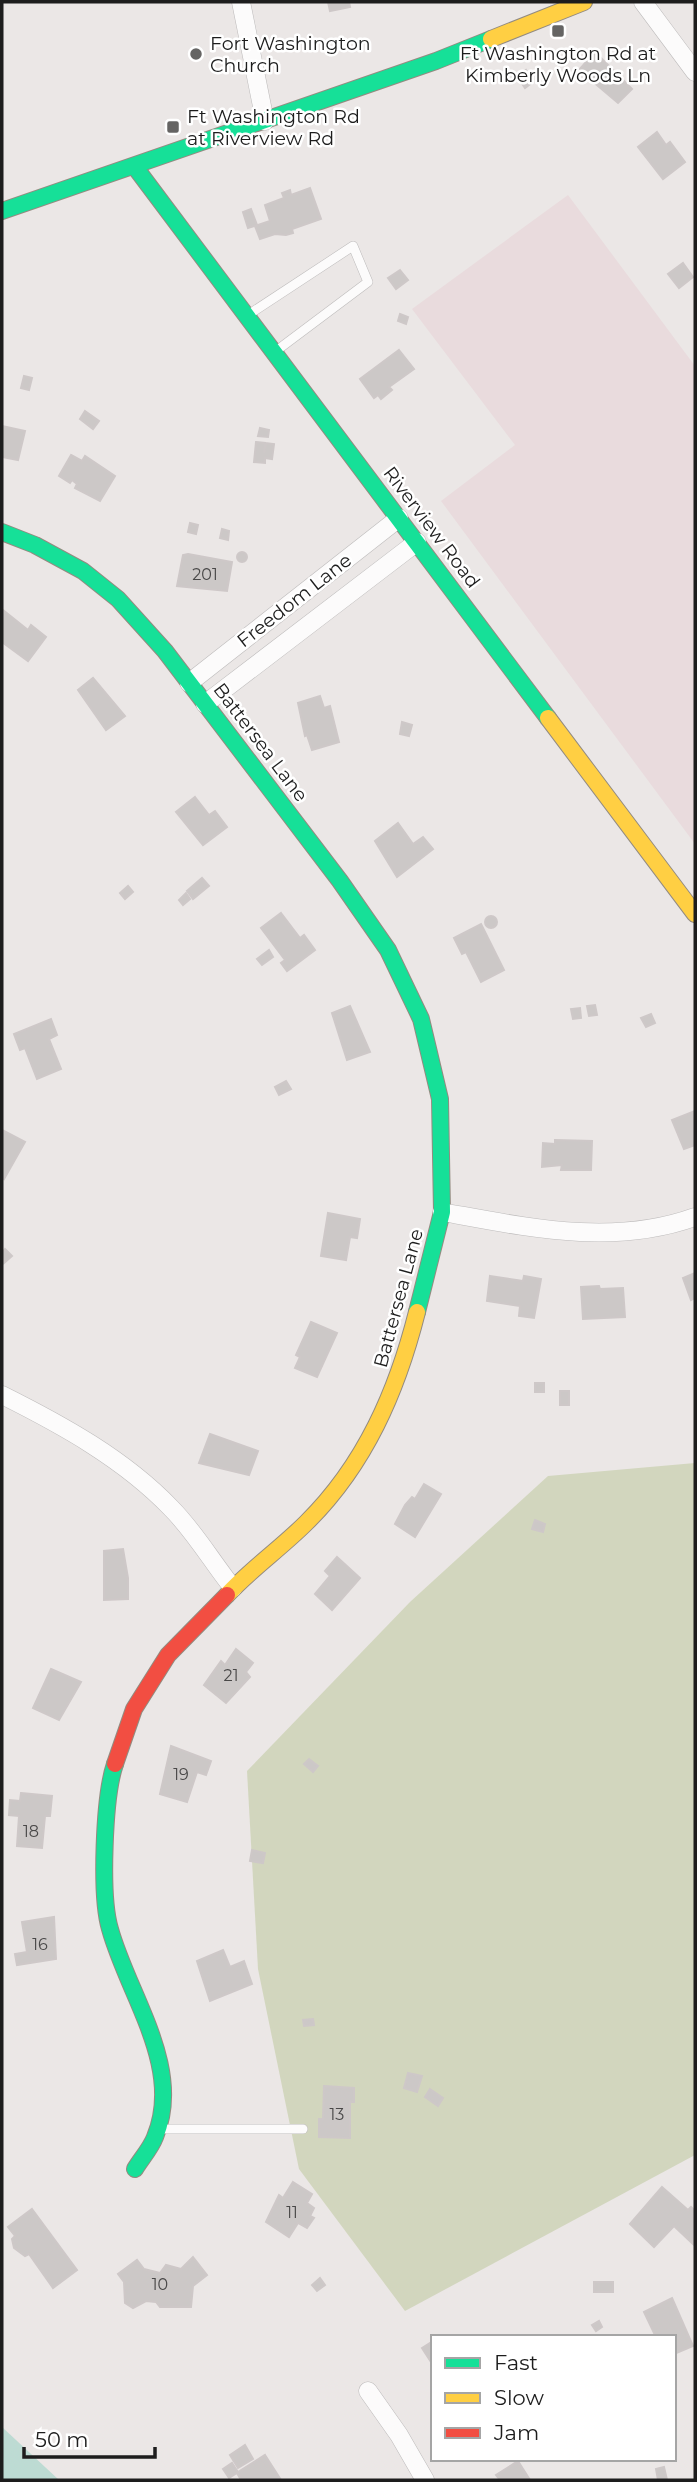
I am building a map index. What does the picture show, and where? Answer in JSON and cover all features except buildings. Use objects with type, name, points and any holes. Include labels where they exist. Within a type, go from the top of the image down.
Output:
[{"type":"street","points":[[241,2],[265,121]]},
{"type":"street","points":[[2,211],[135,167],[513,32],[583,2]]},
{"type":"street","points":[[643,2],[695,72]]},
{"type":"street","name":"Riverview Road","points":[[135,167],[695,914]]},
{"type":"street","name":"Freedom Lane","points":[[189,682],[399,518]]},
{"type":"street","name":"Battersea Lane","points":[[2,532],[61,557],[107,589],[165,651],[347,890],[402,975],[421,1019],[437,1081],[443,1148],[442,1212],[405,1359],[370,1439],[337,1488],[307,1522],[233,1588],[186,1635],[150,1681],[124,1736],[108,1796],[104,1844],[109,1927],[150,2029],[165,2097],[158,2129],[135,2169]]},
{"type":"street","name":"Freedom Lane","points":[[205,704],[416,542]]},
{"type":"street","points":[[442,1212],[550,1230],[596,1233],[653,1229],[695,1217]]},
{"type":"street","points":[[2,1395],[76,1435],[153,1490],[189,1527],[233,1588]]},
{"type":"street","points":[[368,2391],[425,2480]]},
{"type":"lane","points":[[247,316],[353,246],[368,282],[274,352]]},
{"type":"lane","points":[[158,2129],[303,2129]]},
{"type":"shaded area","points":[[568,195],[695,366],[695,844],[441,501],[515,445],[412,309]]},
{"type":"shaded area","points":[[695,1463],[695,2155],[405,2311],[299,2169],[258,1969],[247,1771],[410,1602],[548,1476]]},
{"type":"shaded area","points":[[2,2427],[59,2480],[2,2480]]},
{"type":"traffic: fast","points":[[2,211],[436,61],[491,39]]},
{"type":"traffic: fast","points":[[135,167],[548,718]]},
{"type":"traffic: fast","points":[[2,532],[35,545],[83,571],[118,599],[165,651],[340,881],[388,950],[421,1019],[440,1099],[442,1212],[417,1312]]},
{"type":"traffic: fast","points":[[115,1764],[106,1822],[104,1871],[107,1914],[118,1954],[150,2032],[163,2084],[162,2111],[155,2137],[135,2169]]},
{"type":"traffic: slow","points":[[491,39],[584,2]]},
{"type":"traffic: slow","points":[[548,718],[695,914]]},
{"type":"traffic: slow","points":[[227,1595],[327,1501],[362,1452],[389,1398],[417,1312]]},
{"type":"traffic: jam","points":[[115,1764],[134,1709],[168,1655],[227,1595]]},
{"type":"place","name":"Ft Washington Rd at Kimberly Woods Ln","points":[[558,31]]},
{"type":"place","name":"Fort Washington Church","points":[[196,54]]},
{"type":"place","name":"Ft Washington Rd at Riverview Rd","points":[[173,127]]}]
